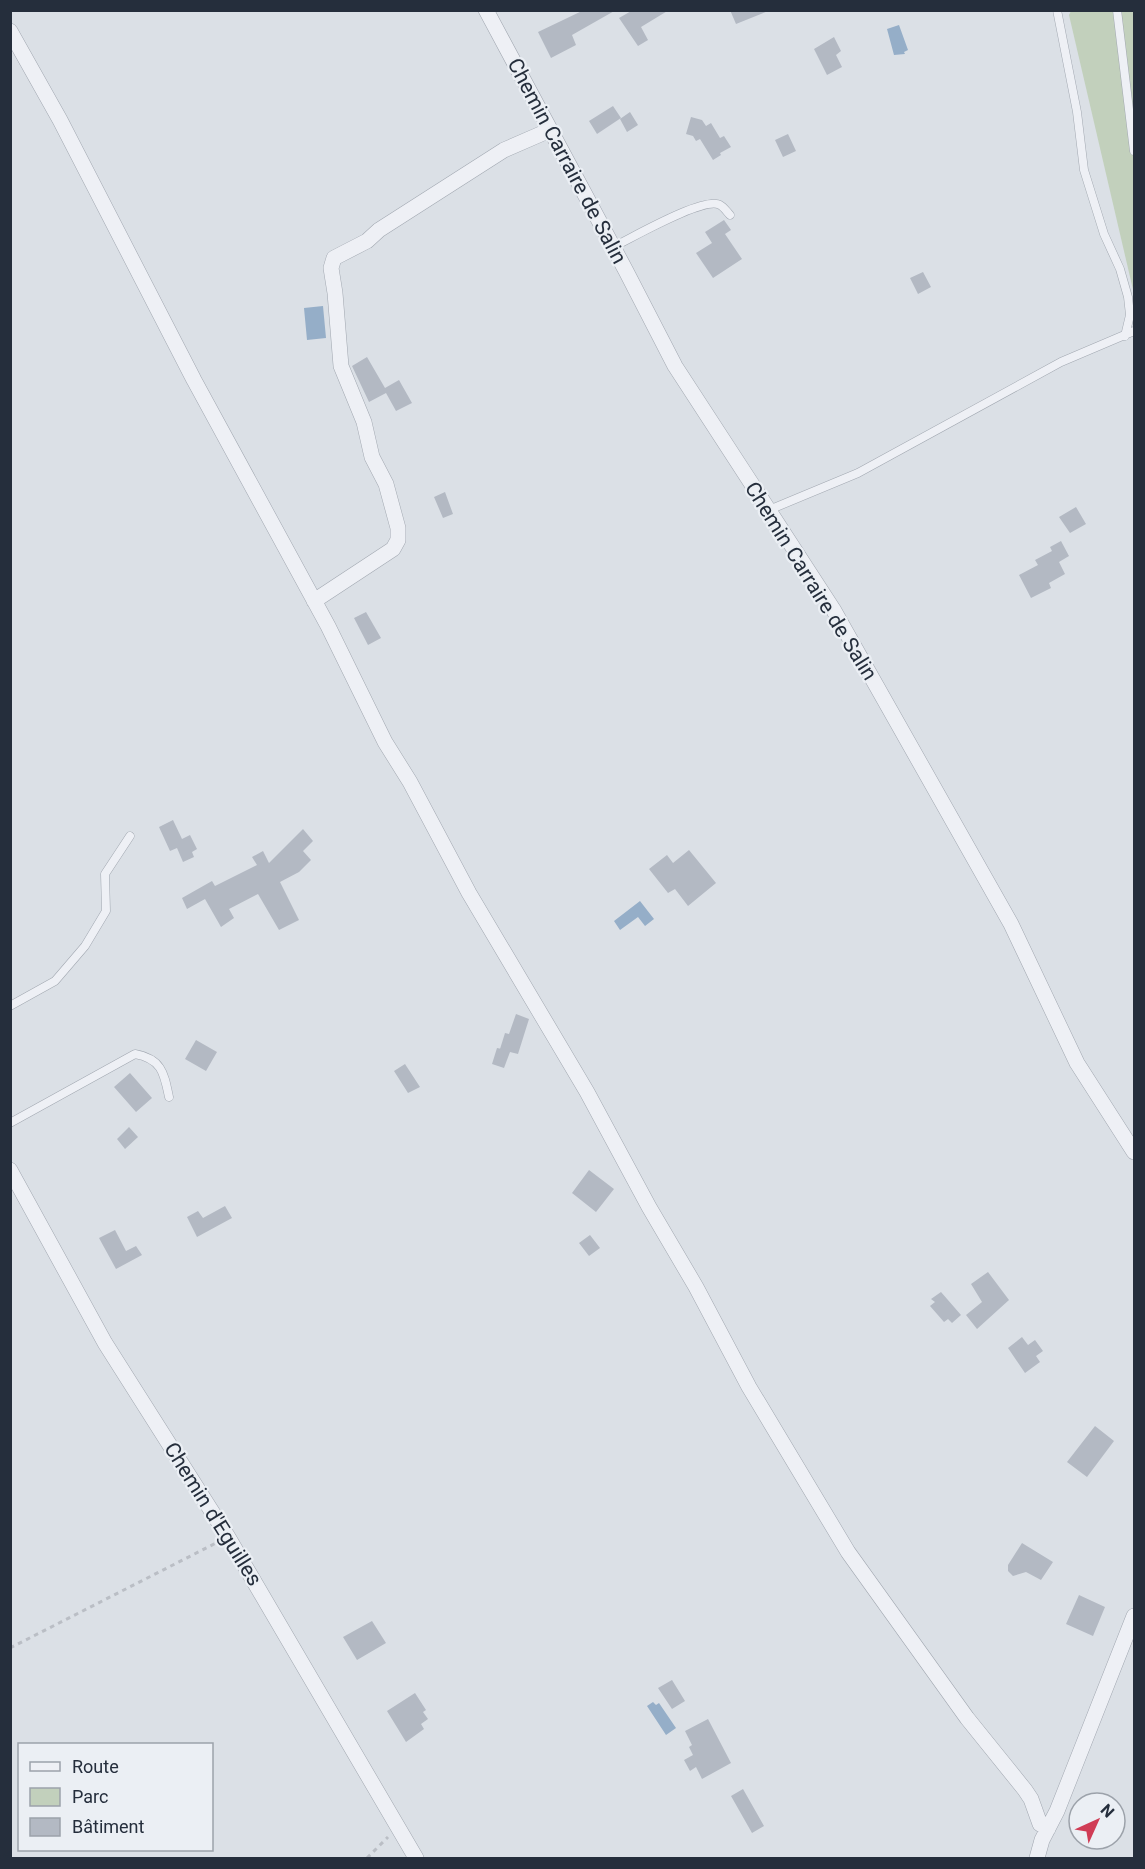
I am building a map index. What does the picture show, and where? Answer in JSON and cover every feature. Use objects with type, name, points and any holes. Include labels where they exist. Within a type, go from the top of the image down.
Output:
[{"type":"street","name":"Chemin Carraire de Salin","points":[[486,10],[614,247],[675,366],[833,609],[1011,924],[1077,1062],[1134,1152]]},
{"type":"street","points":[[10,31],[60,120],[194,380],[314,601],[385,741],[410,782],[465,885],[587,1092],[749,1387],[833,1529],[922,1657],[1025,1790],[1031,1799],[1040,1824],[1048,1829]]},
{"type":"street","points":[[314,601],[393,549],[398,540],[398,528],[386,484],[372,457],[364,422],[341,366],[331,268],[333,258],[367,241],[379,230],[504,150],[550,130]]},
{"type":"street","name":"Chemin d'Eguilles","points":[[10,1170],[105,1343],[228,1537],[416,1858]]},
{"type":"street","points":[[1037,1858],[1042,1840],[1057,1811],[1134,1616]]},
{"type":"lane","points":[[1057,10],[1077,112],[1084,170],[1104,234],[1118,262],[1128,297],[1130,315],[1125,336]]},
{"type":"lane","points":[[1117,10],[1134,152]]},
{"type":"lane","points":[[614,247],[692,208],[709,203],[721,205],[730,215]]},
{"type":"lane","points":[[769,510],[858,472],[1061,362],[1134,331]]},
{"type":"lane","points":[[10,1006],[55,981],[85,946],[106,911],[105,874],[130,836]]},
{"type":"lane","points":[[10,1123],[135,1054],[148,1057],[164,1072],[169,1097]]},
{"type":"path","points":[[10,1648],[228,1537]]},
{"type":"path","points":[[367,1858],[398,1827]]},
{"type":"green space","points":[[1071,11],[1134,11],[1134,294],[1069,15]]},
{"type":"water","points":[[899,25],[908,50],[904,52],[905,54],[894,55],[887,29]]},
{"type":"water","points":[[323,306],[326,338],[307,340],[304,308]]},
{"type":"water","points":[[640,901],[654,919],[645,926],[638,917],[620,930],[614,921]]},
{"type":"water","points":[[653,1702],[656,1705],[659,1703],[676,1728],[666,1735],[647,1706]]},
{"type":"building","points":[[584,10],[616,10],[572,35],[576,45],[551,58],[538,32]]},
{"type":"building","points":[[633,10],[669,10],[641,27],[648,40],[638,46],[619,18]]},
{"type":"building","points":[[730,10],[768,10],[768,11],[736,24]]},
{"type":"building","points":[[834,37],[841,51],[836,55],[842,67],[827,75],[814,49]]},
{"type":"building","points":[[613,106],[621,118],[597,134],[589,121]]},
{"type":"building","points":[[630,112],[638,125],[627,132],[620,119]]},
{"type":"building","points":[[691,117],[702,120],[706,126],[711,123],[720,138],[724,136],[731,147],[713,160],[700,139],[696,141],[693,136],[686,134]]},
{"type":"building","points":[[788,134],[796,151],[783,157],[775,140]]},
{"type":"building","points":[[724,220],[731,230],[725,234],[742,259],[713,278],[696,253],[712,243],[705,232]]},
{"type":"building","points":[[923,272],[931,287],[918,294],[910,278]]},
{"type":"building","points":[[367,357],[385,388],[399,380],[412,403],[396,411],[386,393],[369,402],[352,366]]},
{"type":"building","points":[[445,492],[453,514],[443,518],[434,497]]},
{"type":"building","points":[[1076,507],[1086,524],[1070,533],[1059,517]]},
{"type":"building","points":[[1061,541],[1069,556],[1059,562],[1065,574],[1049,583],[1051,588],[1031,598],[1019,575],[1038,565],[1035,560],[1052,551],[1050,547]]},
{"type":"building","points":[[366,612],[381,638],[368,645],[354,618]]},
{"type":"building","points":[[173,820],[182,839],[190,835],[197,849],[192,852],[194,857],[183,862],[177,848],[170,851],[159,827]]},
{"type":"building","points":[[303,829],[313,841],[303,851],[311,860],[299,872],[280,882],[299,920],[279,930],[258,894],[229,909],[234,918],[221,927],[205,899],[187,909],[182,898],[212,881],[215,886],[257,865],[252,857],[263,851],[269,863]]},
{"type":"building","points":[[689,850],[716,883],[688,906],[675,889],[668,893],[649,869],[667,855],[673,863]]},
{"type":"building","points":[[516,1014],[529,1019],[518,1054],[510,1052],[504,1068],[492,1064],[497,1048],[500,1049],[505,1033],[509,1034]]},
{"type":"building","points":[[196,1040],[217,1052],[206,1071],[185,1059]]},
{"type":"building","points":[[405,1064],[420,1087],[408,1093],[394,1071]]},
{"type":"building","points":[[130,1073],[152,1098],[136,1112],[114,1087]]},
{"type":"building","points":[[129,1127],[138,1137],[125,1149],[117,1139]]},
{"type":"building","points":[[589,1170],[614,1189],[596,1212],[572,1193]]},
{"type":"building","points":[[225,1206],[232,1218],[197,1237],[187,1217],[198,1211],[203,1218]]},
{"type":"building","points":[[115,1230],[126,1251],[136,1246],[142,1255],[116,1269],[99,1238]]},
{"type":"building","points":[[590,1235],[600,1248],[589,1256],[579,1243]]},
{"type":"building","points":[[988,1272],[1009,1300],[977,1329],[966,1315],[982,1302],[971,1284]]},
{"type":"building","points":[[941,1292],[961,1315],[952,1323],[948,1319],[944,1322],[930,1306],[935,1302],[931,1299]]},
{"type":"building","points":[[1022,1337],[1028,1345],[1035,1340],[1043,1351],[1036,1356],[1040,1362],[1025,1373],[1008,1348]]},
{"type":"building","points":[[1095,1426],[1114,1441],[1087,1477],[1067,1462]]},
{"type":"building","points":[[1022,1543],[1053,1562],[1041,1580],[1026,1572],[1013,1576],[1008,1571],[1008,1565]]},
{"type":"building","points":[[1079,1595],[1105,1607],[1093,1636],[1066,1624]]},
{"type":"building","points":[[372,1621],[386,1643],[357,1660],[343,1637]]},
{"type":"building","points":[[672,1680],[685,1701],[672,1709],[658,1688]]},
{"type":"building","points":[[415,1693],[426,1710],[423,1712],[428,1719],[421,1724],[424,1729],[406,1742],[387,1711]]},
{"type":"building","points":[[708,1719],[731,1763],[702,1779],[696,1767],[690,1771],[684,1760],[693,1755],[689,1747],[692,1745],[685,1731]]},
{"type":"building","points":[[743,1789],[764,1826],[752,1833],[731,1796]]}]
